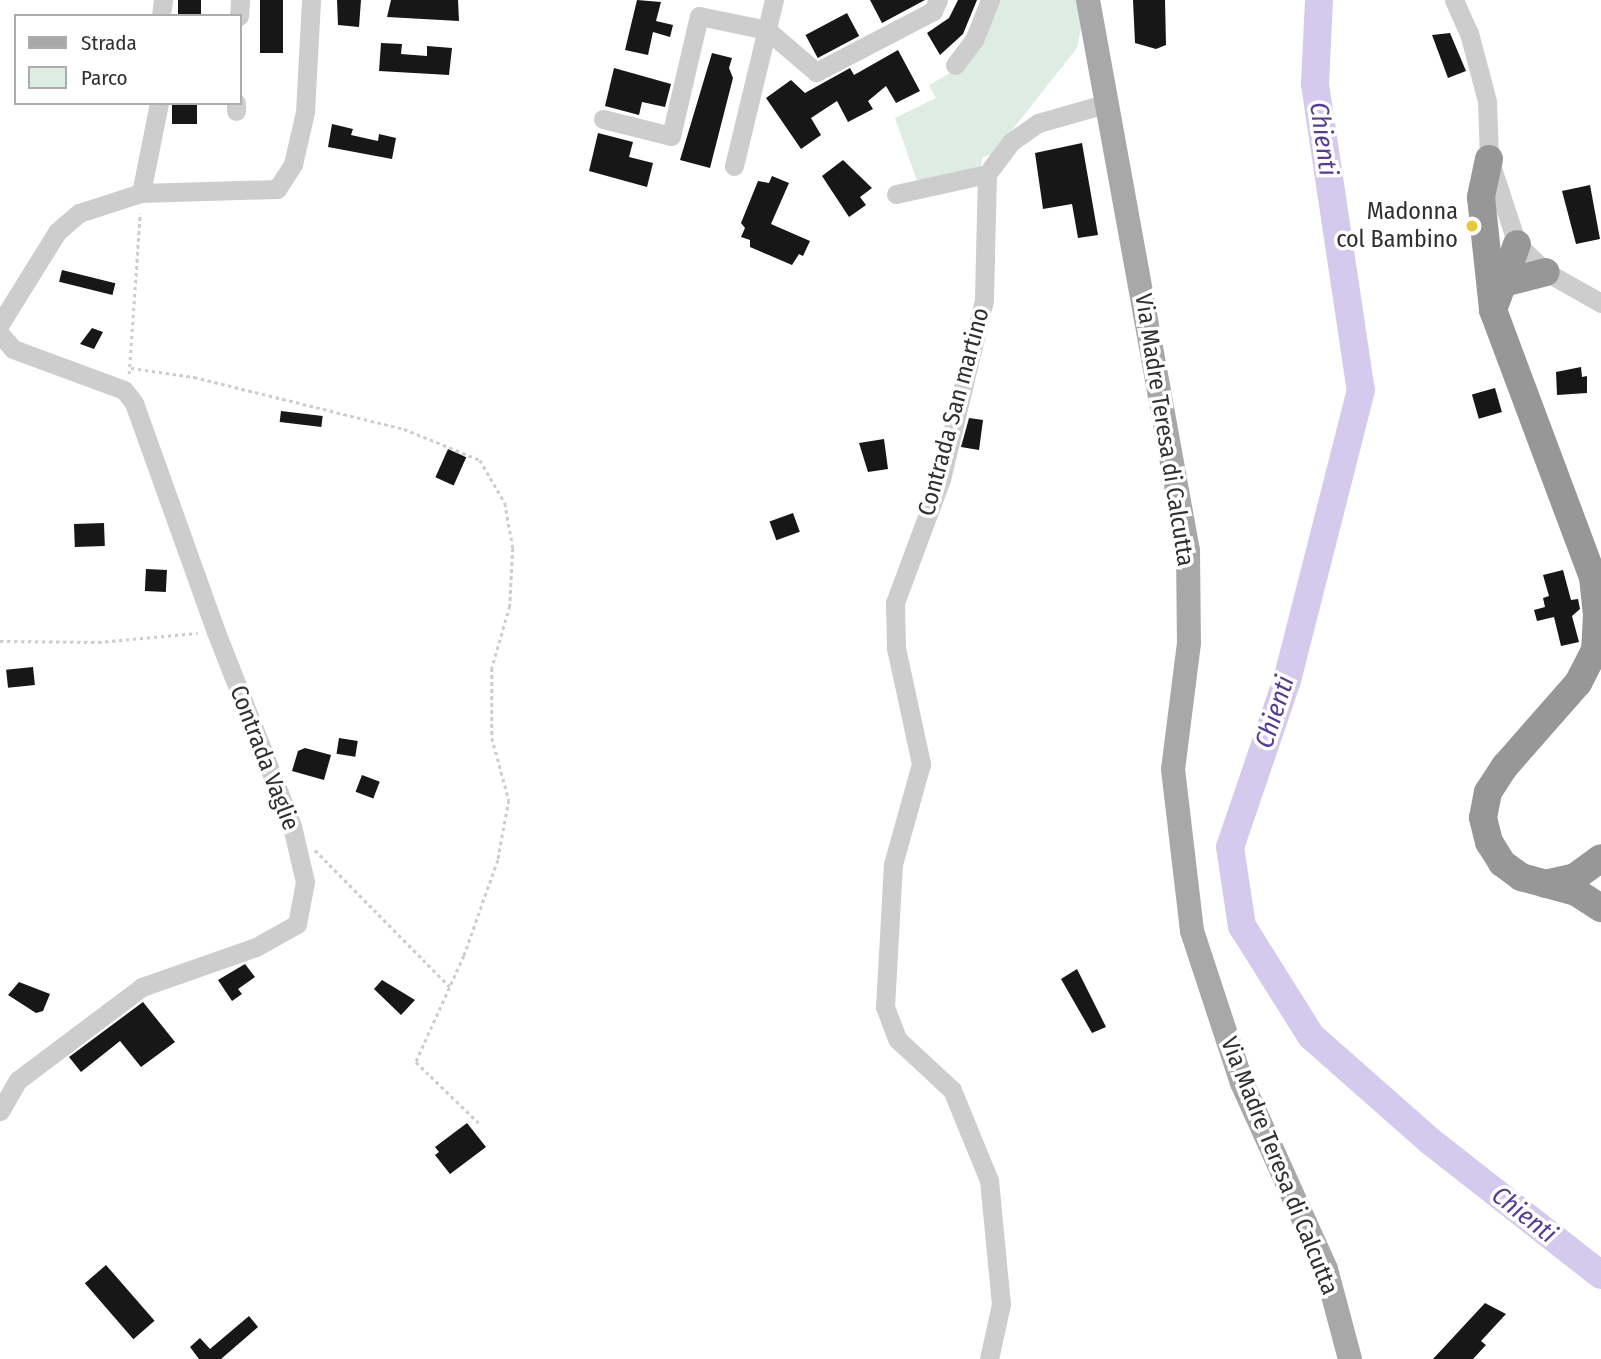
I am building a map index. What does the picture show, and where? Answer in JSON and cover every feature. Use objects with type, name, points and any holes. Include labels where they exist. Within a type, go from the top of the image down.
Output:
[{"type":"highway","points":[[1489,159],[1481,197],[1495,274],[1493,310],[1592,577],[1597,615],[1595,650],[1578,683],[1505,766],[1488,792],[1483,818],[1489,842],[1502,863],[1521,877],[1576,892],[1601,908]]},
{"type":"highway","points":[[1495,274],[1517,244]]},
{"type":"highway","points":[[1495,274],[1546,272]]},
{"type":"highway","points":[[1543,885],[1575,877],[1601,858]]},
{"type":"main road","name":"Via Madre Teresa di Calcutta","points":[[1088,0],[1188,551],[1189,643],[1173,769],[1192,931],[1242,1083],[1326,1269],[1350,1359]]},
{"type":"street","points":[[0,324],[57,232],[79,213],[141,193],[276,189],[293,164],[305,112],[311,0]]},
{"type":"street","points":[[734,166],[774,0]]},
{"type":"street","points":[[603,119],[671,136],[701,8],[767,30],[816,72],[933,11],[938,0]]},
{"type":"street","points":[[955,65],[974,40],[990,0]]},
{"type":"street","points":[[1454,0],[1469,33],[1487,101],[1489,159],[1517,244],[1546,272],[1601,303]]},
{"type":"street","points":[[896,194],[987,174],[1011,142],[1038,123],[1108,103]]},
{"type":"street","points":[[141,193],[159,105]]},
{"type":"street","name":"Contrada San martino","points":[[987,174],[984,300],[977,335],[942,479],[895,603],[895,648],[921,764],[893,864],[886,1007],[897,1039],[952,1090],[989,1180],[1001,1304],[989,1359]]},
{"type":"street","points":[[0,334],[13,349],[124,390]]},
{"type":"street","name":"Contrada Vaglie","points":[[0,1111],[18,1080],[142,988],[256,947],[297,924],[306,882],[292,826],[216,632],[134,402],[124,390]]},
{"type":"path","points":[[124,390],[131,368],[141,193]]},
{"type":"path","points":[[131,368],[194,377],[404,429],[480,460],[505,503],[513,548],[510,607],[492,668],[492,738],[509,800],[498,860],[450,987],[416,1062],[480,1124]]},
{"type":"path","points":[[0,641],[98,642],[216,632]]},
{"type":"path","points":[[292,826],[450,987]]},
{"type":"green space","points":[[995,0],[1077,0],[1082,24],[1077,48],[993,154],[983,157],[979,174],[918,184],[895,118],[936,98],[929,85],[968,63]]},
{"type":"building","points":[[178,0],[201,0],[201,14],[178,14]]},
{"type":"building","points":[[260,0],[283,0],[283,53],[260,53]]},
{"type":"building","points":[[337,0],[361,0],[359,27],[338,25]]},
{"type":"building","points":[[391,0],[458,0],[459,21],[387,17]]},
{"type":"building","points":[[637,0],[661,2],[656,21],[673,25],[670,37],[653,32],[648,55],[625,50]]},
{"type":"building","points":[[870,0],[925,0],[882,23]]},
{"type":"building","points":[[958,0],[977,0],[963,34],[940,55],[927,33],[949,18]]},
{"type":"building","points":[[1133,0],[1165,0],[1166,45],[1156,49],[1135,43]]},
{"type":"building","points":[[847,13],[859,36],[818,58],[806,35]]},
{"type":"building","points":[[1450,33],[1466,71],[1448,78],[1432,35]]},
{"type":"building","points":[[381,43],[402,44],[401,54],[427,56],[427,46],[452,48],[449,75],[379,71]]},
{"type":"building","points":[[898,50],[920,91],[896,103],[886,86],[868,101],[873,109],[848,122],[837,101],[811,118],[821,135],[801,149],[766,98],[791,80],[805,93],[850,68],[854,75]]},
{"type":"building","points":[[712,53],[732,58],[729,68],[733,78],[710,168],[680,160]]},
{"type":"building","points":[[614,68],[671,84],[665,107],[642,102],[639,115],[605,106]]},
{"type":"building","points":[[172,105],[197,105],[197,124],[172,124]]},
{"type":"building","points":[[332,124],[353,129],[351,135],[378,141],[379,134],[396,138],[392,159],[328,147]]},
{"type":"building","points":[[598,133],[633,142],[629,157],[653,163],[647,187],[589,171]]},
{"type":"building","points":[[1082,143],[1098,235],[1078,238],[1072,204],[1043,209],[1035,153]]},
{"type":"building","points":[[843,160],[872,188],[860,197],[866,205],[849,217],[822,176]]},
{"type":"building","points":[[772,176],[789,183],[771,224],[810,241],[803,256],[799,254],[792,265],[750,247],[750,240],[741,237],[745,228],[741,223],[758,181],[769,183]]},
{"type":"building","points":[[1590,185],[1600,239],[1576,244],[1562,191]]},
{"type":"building","points":[[62,270],[115,283],[112,295],[59,282]]},
{"type":"building","points":[[92,328],[103,332],[94,349],[80,344]]},
{"type":"building","points":[[1581,367],[1582,377],[1587,376],[1587,393],[1557,395],[1556,372]]},
{"type":"building","points":[[1495,388],[1502,412],[1479,419],[1472,395]]},
{"type":"building","points":[[281,411],[323,416],[321,427],[280,422]]},
{"type":"building","points":[[969,418],[983,420],[979,450],[961,447]]},
{"type":"building","points":[[884,439],[888,469],[868,472],[859,443]]},
{"type":"building","points":[[448,449],[466,457],[454,485],[435,477]]},
{"type":"building","points":[[793,513],[800,532],[776,540],[770,522]]},
{"type":"building","points":[[104,523],[105,546],[75,547],[74,524]]},
{"type":"building","points":[[146,569],[167,570],[166,592],[145,591]]},
{"type":"building","points":[[1563,570],[1571,600],[1578,599],[1580,609],[1572,616],[1579,642],[1561,646],[1554,617],[1537,621],[1534,610],[1545,607],[1543,598],[1549,596],[1543,575]]},
{"type":"building","points":[[33,667],[35,685],[8,688],[6,670]]},
{"type":"building","points":[[339,738],[358,741],[355,757],[336,754]]},
{"type":"building","points":[[305,748],[331,755],[324,780],[292,771],[298,751]]},
{"type":"building","points":[[362,775],[380,782],[373,799],[356,792]]},
{"type":"building","points":[[245,964],[255,977],[238,989],[242,994],[232,1001],[218,980]]},
{"type":"building","points":[[1077,969],[1106,1027],[1092,1033],[1061,979]]},
{"type":"building","points":[[382,980],[415,1000],[401,1015],[374,989]]},
{"type":"building","points":[[19,982],[50,994],[43,1011],[36,1013],[8,995]]},
{"type":"building","points":[[143,1002],[175,1042],[141,1067],[120,1041],[81,1072],[69,1057]]},
{"type":"building","points":[[467,1123],[486,1147],[450,1174],[435,1155],[439,1152],[435,1147]]},
{"type":"building","points":[[106,1265],[155,1321],[133,1339],[85,1283]]},
{"type":"building","points":[[1485,1303],[1506,1314],[1481,1341],[1486,1345],[1473,1359],[1433,1359]]},
{"type":"building","points":[[249,1316],[258,1327],[221,1359],[199,1359],[190,1347],[200,1338],[210,1349]]},
{"type":"waterway","name":"Chienti","points":[[1319,0],[1315,84],[1361,390],[1287,680],[1230,847],[1242,926],[1311,1036],[1430,1141],[1601,1275]]},
{"type":"place","name":"Madonna col Bambino","points":[[1472,226]]}]
